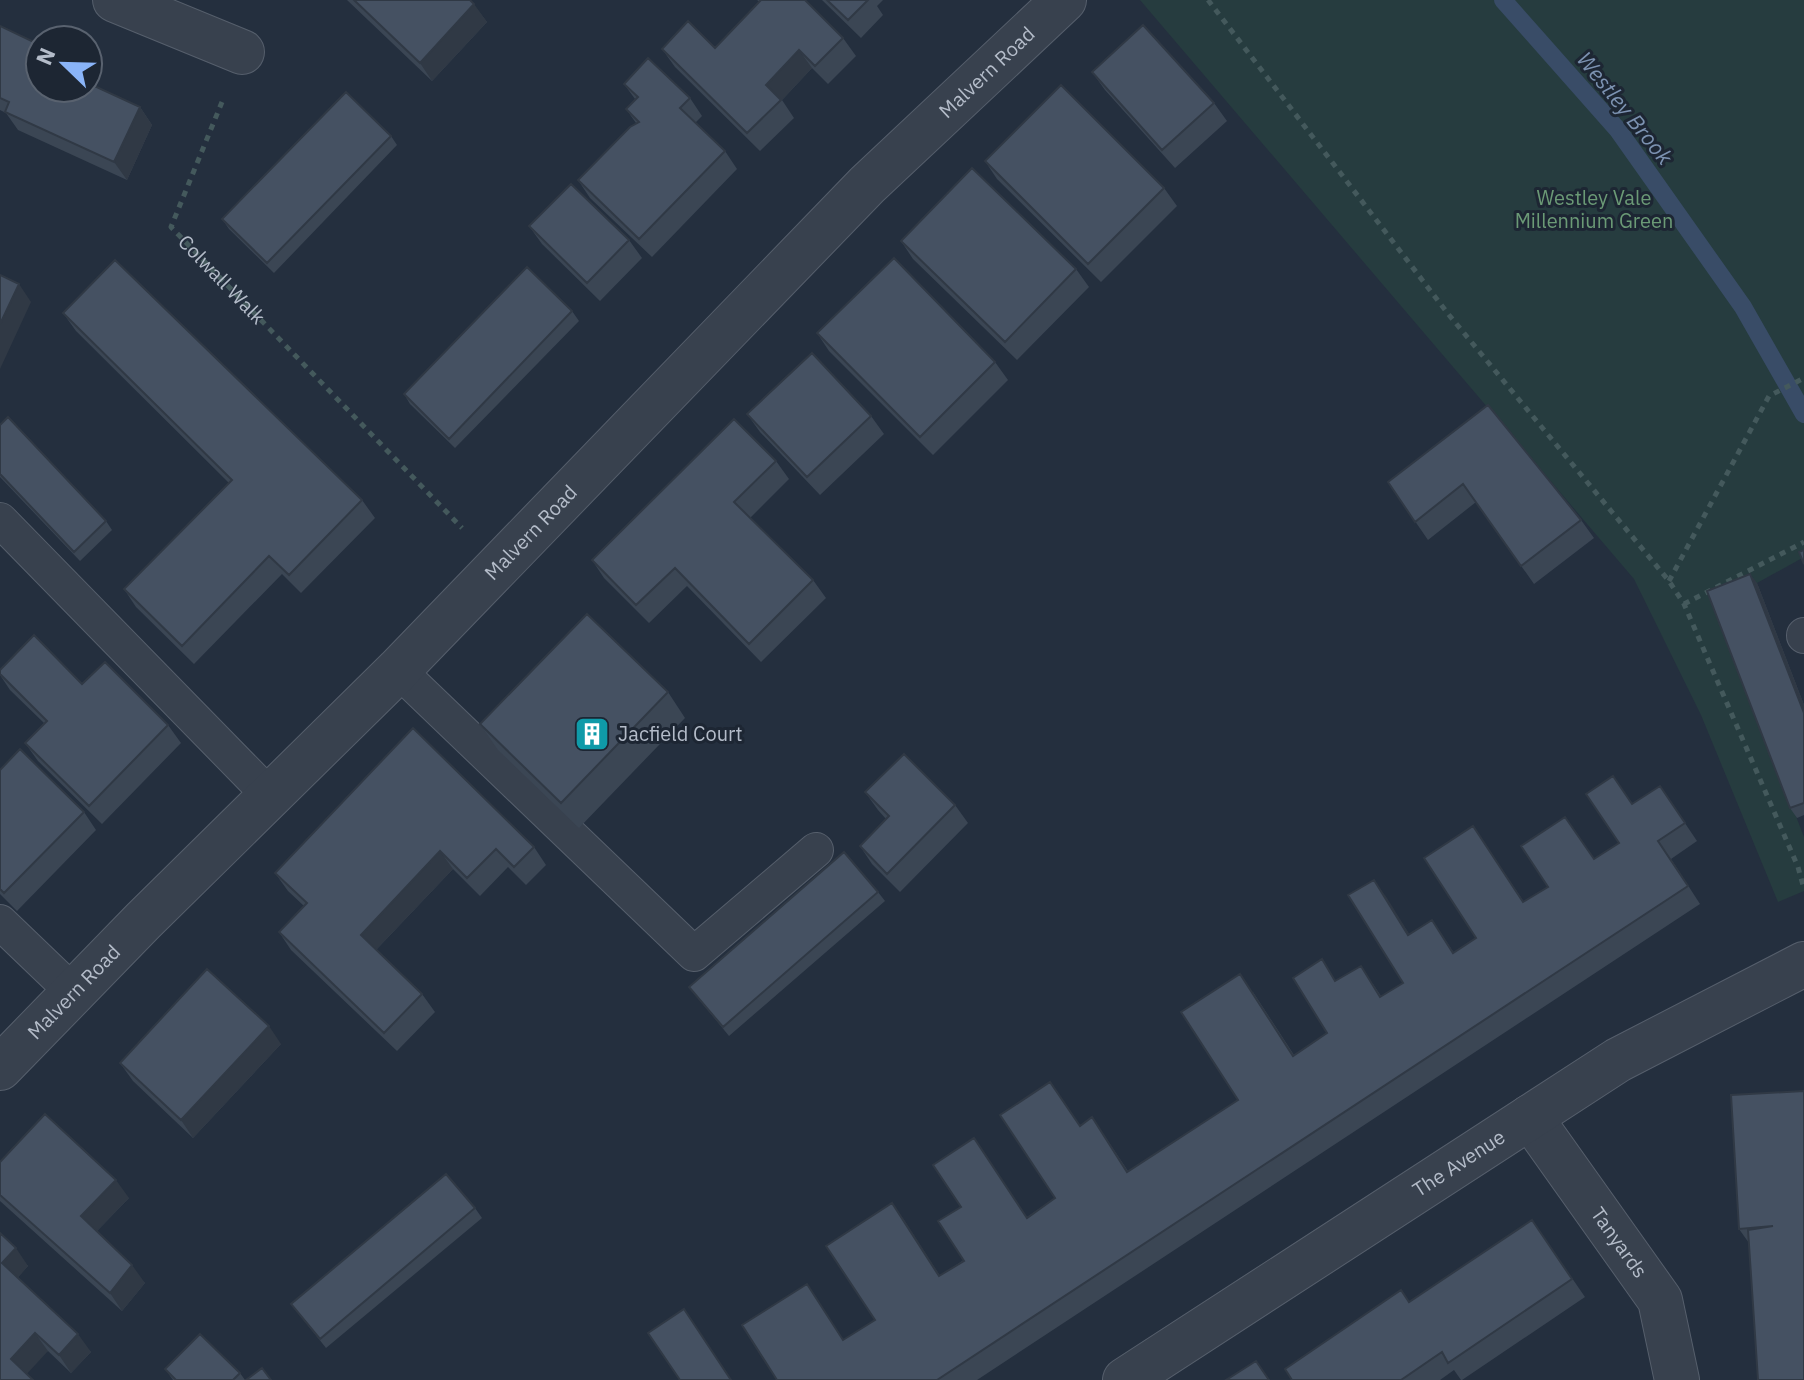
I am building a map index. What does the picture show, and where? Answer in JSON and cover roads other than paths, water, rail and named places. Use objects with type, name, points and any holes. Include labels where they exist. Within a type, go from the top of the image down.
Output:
[{"type":"street","points":[[115,0],[242,52]]},
{"type":"street","name":"Malvern Road","points":[[0,1068],[398,670],[867,185],[1064,0]]},
{"type":"street","name":"The Avenue","points":[[1125,1380],[1618,1060],[1804,964]]},
{"type":"street","name":"Tanyards","points":[[1530,1117],[1660,1300],[1677,1380]]},
{"type":"lane","points":[[0,520],[270,796]]},
{"type":"lane","points":[[398,670],[694,954],[816,850]]},
{"type":"lane","points":[[0,922],[73,992]]},
{"type":"waterway","name":"Westley Brook","points":[[1503,0],[1618,130],[1743,307],[1804,414]]},
{"type":"place","name":"Jacfield Court","points":[[592,734]]},
{"type":"park label","name":"Westley Vale Millennium Green","points":[[1594,210]]}]
